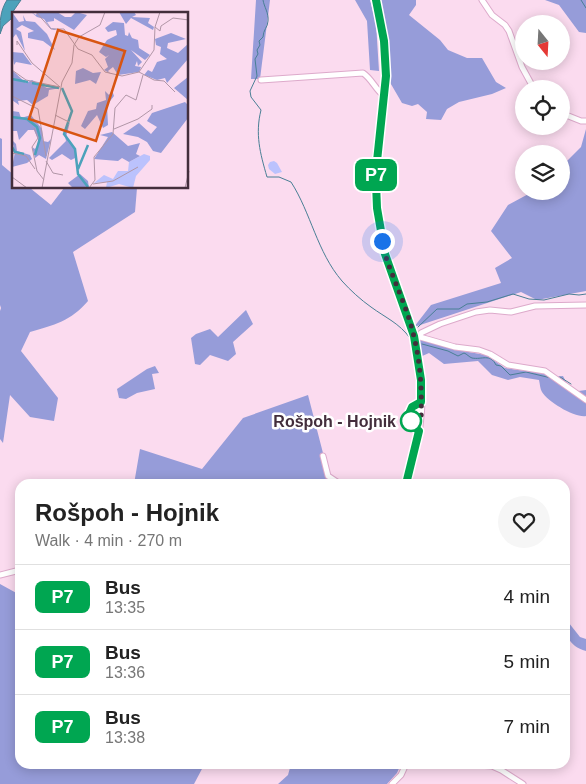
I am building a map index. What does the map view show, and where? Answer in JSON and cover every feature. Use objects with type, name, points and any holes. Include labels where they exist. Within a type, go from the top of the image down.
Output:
[{"type":"street","points":[[376,0],[384,41],[386,76],[376,168],[377,208],[385,254],[417,337],[421,380],[421,421],[407,479]]},
{"type":"street","points":[[482,0],[492,15],[506,25],[522,67],[529,80]]},
{"type":"street","points":[[261,80],[362,74],[372,80],[379,92],[384,96]]},
{"type":"street","points":[[570,117],[586,121]]},
{"type":"street","points":[[417,337],[421,333],[440,324],[476,312],[490,310],[511,312],[535,306],[586,305]]},
{"type":"street","points":[[417,337],[455,347],[479,350],[490,354],[508,365],[546,371],[586,400]]},
{"type":"street","points":[[323,456],[328,476],[332,479]]},
{"type":"street","points":[[0,575],[15,571]]},
{"type":"street","points":[[392,784],[403,769]]},
{"type":"street","points":[[499,769],[523,784]]},
{"type":"shaded area","points":[[7,0],[21,0],[12,12],[12,18],[3,26],[0,34],[0,20]]},
{"type":"shaded area","points":[[256,0],[270,0],[260,79],[251,79]]},
{"type":"shaded area","points":[[355,0],[370,0],[376,23],[379,71],[370,70],[367,21]]},
{"type":"shaded area","points":[[378,0],[416,0],[416,5],[409,15],[440,40],[448,50],[467,58],[482,58],[496,82],[506,88],[492,94],[459,102],[447,109],[441,120],[426,119],[427,112],[418,104],[412,106],[402,103],[388,79]]},
{"type":"shaded area","points":[[545,0],[586,0],[586,33],[579,32],[570,20],[570,15],[566,15],[559,5]]},
{"type":"shaded area","points":[[586,129],[586,291],[537,300],[521,292],[414,327],[431,305],[501,283],[495,268],[512,258],[491,231],[508,205],[517,200],[570,200],[570,158],[581,147]]},
{"type":"shaded area","points":[[0,138],[2,139],[2,165],[12,173],[12,189],[31,189],[51,205],[63,189],[137,189],[135,212],[73,252],[88,301],[69,318],[30,332],[21,351],[58,398],[54,421],[30,417],[10,395],[3,443],[0,439]]},
{"type":"shaded area","points":[[274,161],[282,172],[275,174],[269,169],[268,165]]},
{"type":"shaded area","points":[[246,310],[253,324],[233,342],[236,354],[228,361],[210,355],[200,365],[195,364],[191,338],[210,329],[218,337]]},
{"type":"shaded area","points":[[417,339],[457,350],[486,355],[505,368],[547,374],[552,377],[563,376],[571,392],[586,390],[586,416],[569,412],[550,400],[541,391],[539,380],[520,377],[508,380],[492,375],[478,361],[444,364],[429,353],[420,357]]},
{"type":"shaded area","points":[[155,366],[159,373],[152,374],[155,389],[137,393],[126,399],[119,398],[117,389],[147,369]]},
{"type":"shaded area","points":[[308,395],[330,479],[135,479],[140,449],[202,469],[243,418]]},
{"type":"shaded area","points":[[0,584],[15,592],[15,769],[202,769],[194,784],[0,784]]},
{"type":"shaded area","points":[[570,624],[580,637],[586,639],[586,651],[571,643]]},
{"type":"shaded area","points":[[290,769],[399,769],[387,784],[278,784],[288,775]]},
{"type":"waterway","points":[[263,0],[268,15],[268,23],[263,37],[259,41],[260,45],[255,59],[257,76],[250,91],[251,97],[261,110],[258,127],[259,144],[267,177],[279,177],[291,182],[333,270],[363,301],[397,324],[410,338]]},
{"type":"waterway","points":[[581,0],[586,8]]},
{"type":"waterway","points":[[418,327],[437,309],[459,309],[467,304],[487,302],[513,294],[529,299],[544,300],[569,294],[586,294]]},
{"type":"waterway","points":[[422,344],[448,351],[458,356],[464,353],[472,358],[491,359],[510,375],[526,372],[551,378]]},
{"type":"waterway","points":[[560,377],[571,384]]},
{"type":"bus line","name":"P7","points":[[376,0],[384,41],[386,76],[377,161],[377,208],[385,254],[414,336],[421,380],[421,402],[414,404],[408,416],[413,426],[419,431],[408,479]]},
{"type":"place","name":"Rošpoh - Hojnik","points":[[411,421]]},
{"type":"route","points":[[382,241],[414,336],[418,358],[421,380],[421,421],[411,421]]}]
